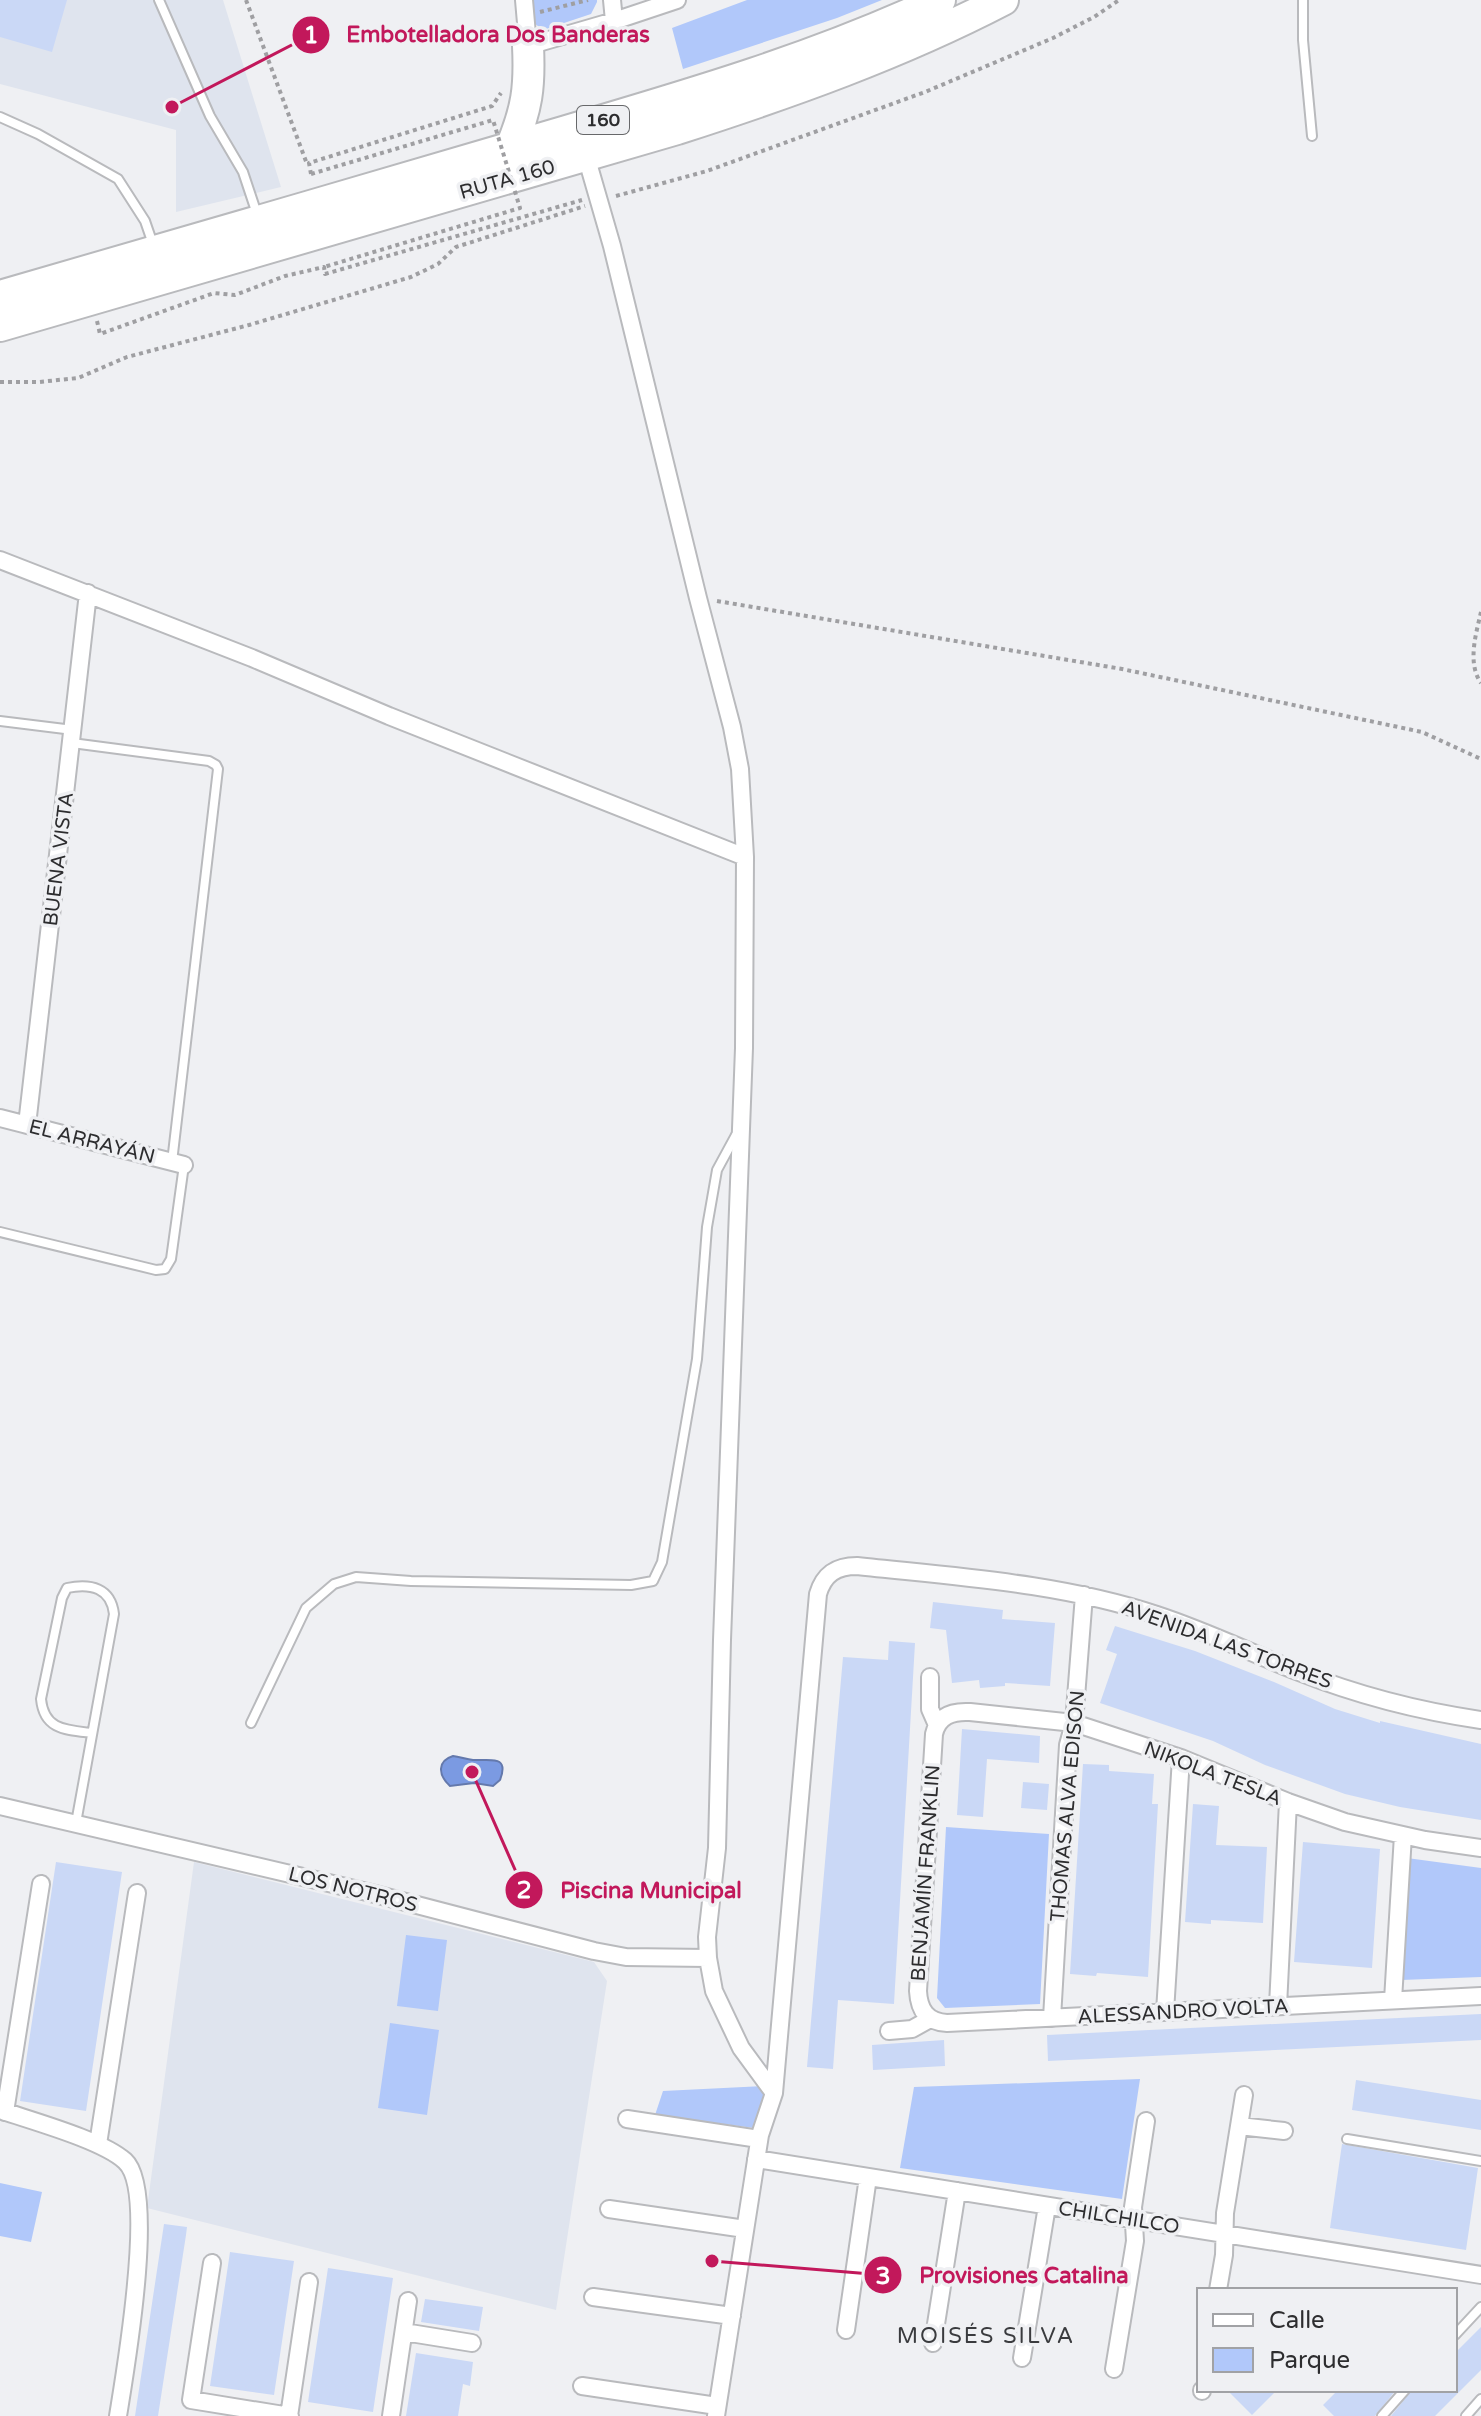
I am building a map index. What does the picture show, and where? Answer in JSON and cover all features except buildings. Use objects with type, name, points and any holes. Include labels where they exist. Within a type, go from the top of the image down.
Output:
[{"type":"highway","name":"RUTA 160","points":[[0,296],[741,78],[854,37],[940,0]]},
{"type":"highway","name":"RUTA 160","points":[[0,326],[677,129],[802,87],[919,41],[1003,0]]},
{"type":"highway","points":[[511,147],[523,118],[529,91],[526,21]]},
{"type":"street","points":[[612,0],[614,21]]},
{"type":"street","points":[[526,21],[614,21],[677,0]]},
{"type":"street","points":[[582,2386],[717,2411],[759,2139],[774,2093],[741,2048],[714,1991],[707,1937],[717,1848],[744,1048],[745,857],[740,769],[612,246],[586,156]]},
{"type":"street","points":[[0,560],[745,857]]},
{"type":"street","name":"BUENA VISTA","points":[[27,1125],[88,593]]},
{"type":"street","name":"EL ARRAYÁN","points":[[0,1118],[178,1163]]},
{"type":"street","name":"AVENIDA LAS TORRES","points":[[774,2093],[818,1594],[829,1574],[841,1568],[857,1566],[1012,1583],[1084,1595],[1159,1616],[1359,1693],[1419,1709],[1481,1720]]},
{"type":"street","name":"THOMAS ALVA EDISON","points":[[1052,2018],[1068,1745],[1074,1723],[1084,1595]]},
{"type":"street","name":"BENJAMÍN FRANKLIN","points":[[930,1677],[930,1709],[940,1721],[934,1734],[918,1991],[922,2010],[930,2019]]},
{"type":"street","name":"NIKOLA TESLA","points":[[940,1721],[963,1711],[1074,1723],[1181,1758],[1345,1822],[1481,1848]]},
{"type":"street","points":[[1165,2012],[1181,1758]]},
{"type":"street","points":[[1278,2006],[1288,1802]]},
{"type":"street","name":"LOS NOTROS","points":[[0,1806],[367,1892],[594,1951],[626,1957],[708,1958]]},
{"type":"street","points":[[1393,2000],[1403,1835]]},
{"type":"street","points":[[41,1884],[3,2111],[98,2144],[125,2161],[137,2182],[135,2307],[118,2416]]},
{"type":"street","points":[[98,2144],[137,1893]]},
{"type":"street","name":"ALESSANDRO VOLTA","points":[[889,2031],[912,2029],[930,2019],[947,2023],[1481,1996]]},
{"type":"street","points":[[1218,2288],[1224,2255],[1225,2213],[1244,2095]]},
{"type":"street","points":[[627,2119],[759,2139]]},
{"type":"street","points":[[1114,2369],[1135,2241],[1133,2207],[1146,2121]]},
{"type":"street","points":[[1239,2126],[1284,2131]]},
{"type":"street","name":"CHILCHILCO","points":[[756,2159],[1481,2275]]},
{"type":"street","points":[[846,2330],[868,2177]]},
{"type":"street","points":[[933,2343],[957,2191]]},
{"type":"street","points":[[1022,2358],[1047,2206]]},
{"type":"street","points":[[609,2209],[745,2229]]},
{"type":"street","points":[[212,2263],[191,2400],[290,2416],[309,2282]]},
{"type":"street","points":[[593,2297],[732,2316]]},
{"type":"street","points":[[391,2416],[408,2301]]},
{"type":"street","points":[[404,2332],[472,2343]]},
{"type":"lane","points":[[159,0],[210,116],[243,172],[260,221]]},
{"type":"lane","points":[[1303,0],[1303,40],[1312,136]]},
{"type":"lane","points":[[0,117],[51,141],[118,179],[145,221],[155,252]]},
{"type":"lane","points":[[0,721],[209,761],[218,769],[171,1259],[165,1269],[156,1270],[0,1232]]},
{"type":"lane","points":[[251,1723],[306,1608],[334,1584],[356,1577],[616,1585],[653,1581],[662,1562],[697,1359],[707,1227],[717,1170],[741,1127]]},
{"type":"lane","points":[[76,1823],[114,1614],[113,1602],[107,1595],[96,1588],[76,1586],[67,1588],[62,1598],[41,1699],[42,1709],[54,1725],[65,1730],[92,1733]]},
{"type":"lane","points":[[1347,2139],[1481,2161]]},
{"type":"lane","points":[[1457,2333],[1481,2307]]},
{"type":"lane","points":[[1382,2416],[1403,2392]]},
{"type":"lane","points":[[1466,2416],[1481,2399]]},
{"type":"path","points":[[246,0],[311,174]]},
{"type":"path","points":[[526,21],[588,0]]},
{"type":"path","points":[[324,267],[325,274],[707,171],[925,92],[1053,38],[1119,0]]},
{"type":"path","points":[[311,174],[309,163],[492,106],[504,89]]},
{"type":"path","points":[[92,299],[100,334],[214,293],[235,295],[285,276],[520,208],[493,120],[311,174]]},
{"type":"path","points":[[0,382],[78,378],[127,357],[411,277],[438,264],[456,247],[598,198]]},
{"type":"path","points":[[454,238],[456,247]]},
{"type":"path","points":[[698,598],[1122,669],[1422,732],[1481,759]]},
{"type":"path","points":[[1481,612],[1473,647],[1477,678],[1481,683]]},
{"type":"shaded area","points":[[0,0],[223,0],[281,187],[176,212],[176,130],[0,84]]},
{"type":"shaded area","points":[[453,1756],[500,1763],[500,1780],[493,1786],[474,1783],[450,1786],[441,1769],[444,1761]]},
{"type":"shaded area","points":[[194,1862],[594,1962],[607,1981],[556,2310],[147,2208]]},
{"type":"green space","points":[[532,0],[597,2],[591,14],[543,30],[534,23]]},
{"type":"green space","points":[[747,0],[882,0],[683,69],[672,28]]},
{"type":"green space","points":[[946,1827],[1049,1834],[1040,2004],[945,2008],[937,1998]]},
{"type":"green space","points":[[1407,1858],[1481,1868],[1481,1977],[1401,1980]]},
{"type":"green space","points":[[406,1935],[447,1940],[438,2011],[397,2006]]},
{"type":"green space","points":[[390,2023],[439,2030],[427,2115],[378,2108]]},
{"type":"green space","points":[[1140,2079],[1122,2199],[900,2168],[914,2087]]},
{"type":"green space","points":[[766,2086],[754,2128],[655,2115],[663,2091]]},
{"type":"green space","points":[[0,2183],[42,2192],[31,2242],[0,2236]]},
{"type":"place","name":"Embotelladora Dos Banderas","points":[[172,107]]},
{"type":"place","name":"Piscina Municipal","points":[[472,1772]]},
{"type":"place","name":"Provisiones Catalina","points":[[712,2261]]},
{"type":"district","name":"MOISÉS SILVA","points":[[986,2335]]}]
